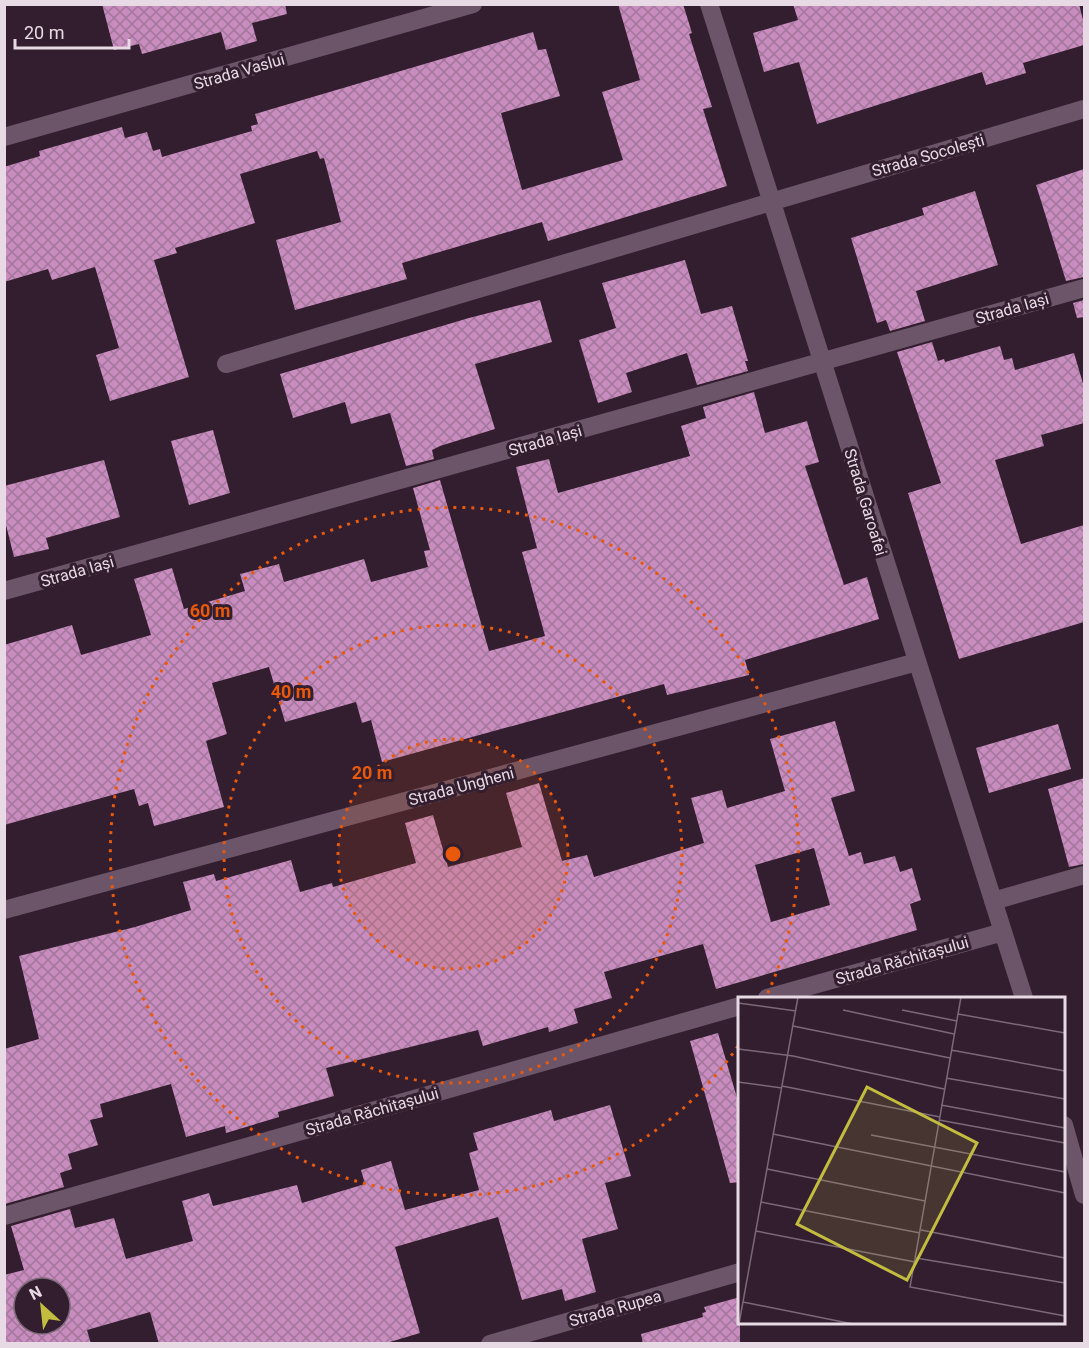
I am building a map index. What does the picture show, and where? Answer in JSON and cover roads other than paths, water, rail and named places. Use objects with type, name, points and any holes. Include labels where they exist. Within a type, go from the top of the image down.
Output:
[{"type":"street","name":"Strada Vaslui","points":[[4,137],[473,4]]},
{"type":"street","name":"Strada Garoafei","points":[[709,4],[1023,997]]},
{"type":"street","name":"Strada Socolești","points":[[226,364],[1084,109]]},
{"type":"street","name":"Strada Iași","points":[[4,591],[1084,288]]},
{"type":"street","name":"Strada Ungheni","points":[[4,910],[917,662]]},
{"type":"street","points":[[993,901],[1084,875]]},
{"type":"street","name":"Strada Răchitașului","points":[[774,997],[1003,932]]},
{"type":"street","name":"Strada Răchitașului","points":[[4,1216],[738,1007]]},
{"type":"street","points":[[1072,1132],[1071,1176],[1084,1196]]},
{"type":"street","name":"Strada Rupea","points":[[490,1344],[738,1273]]}]
